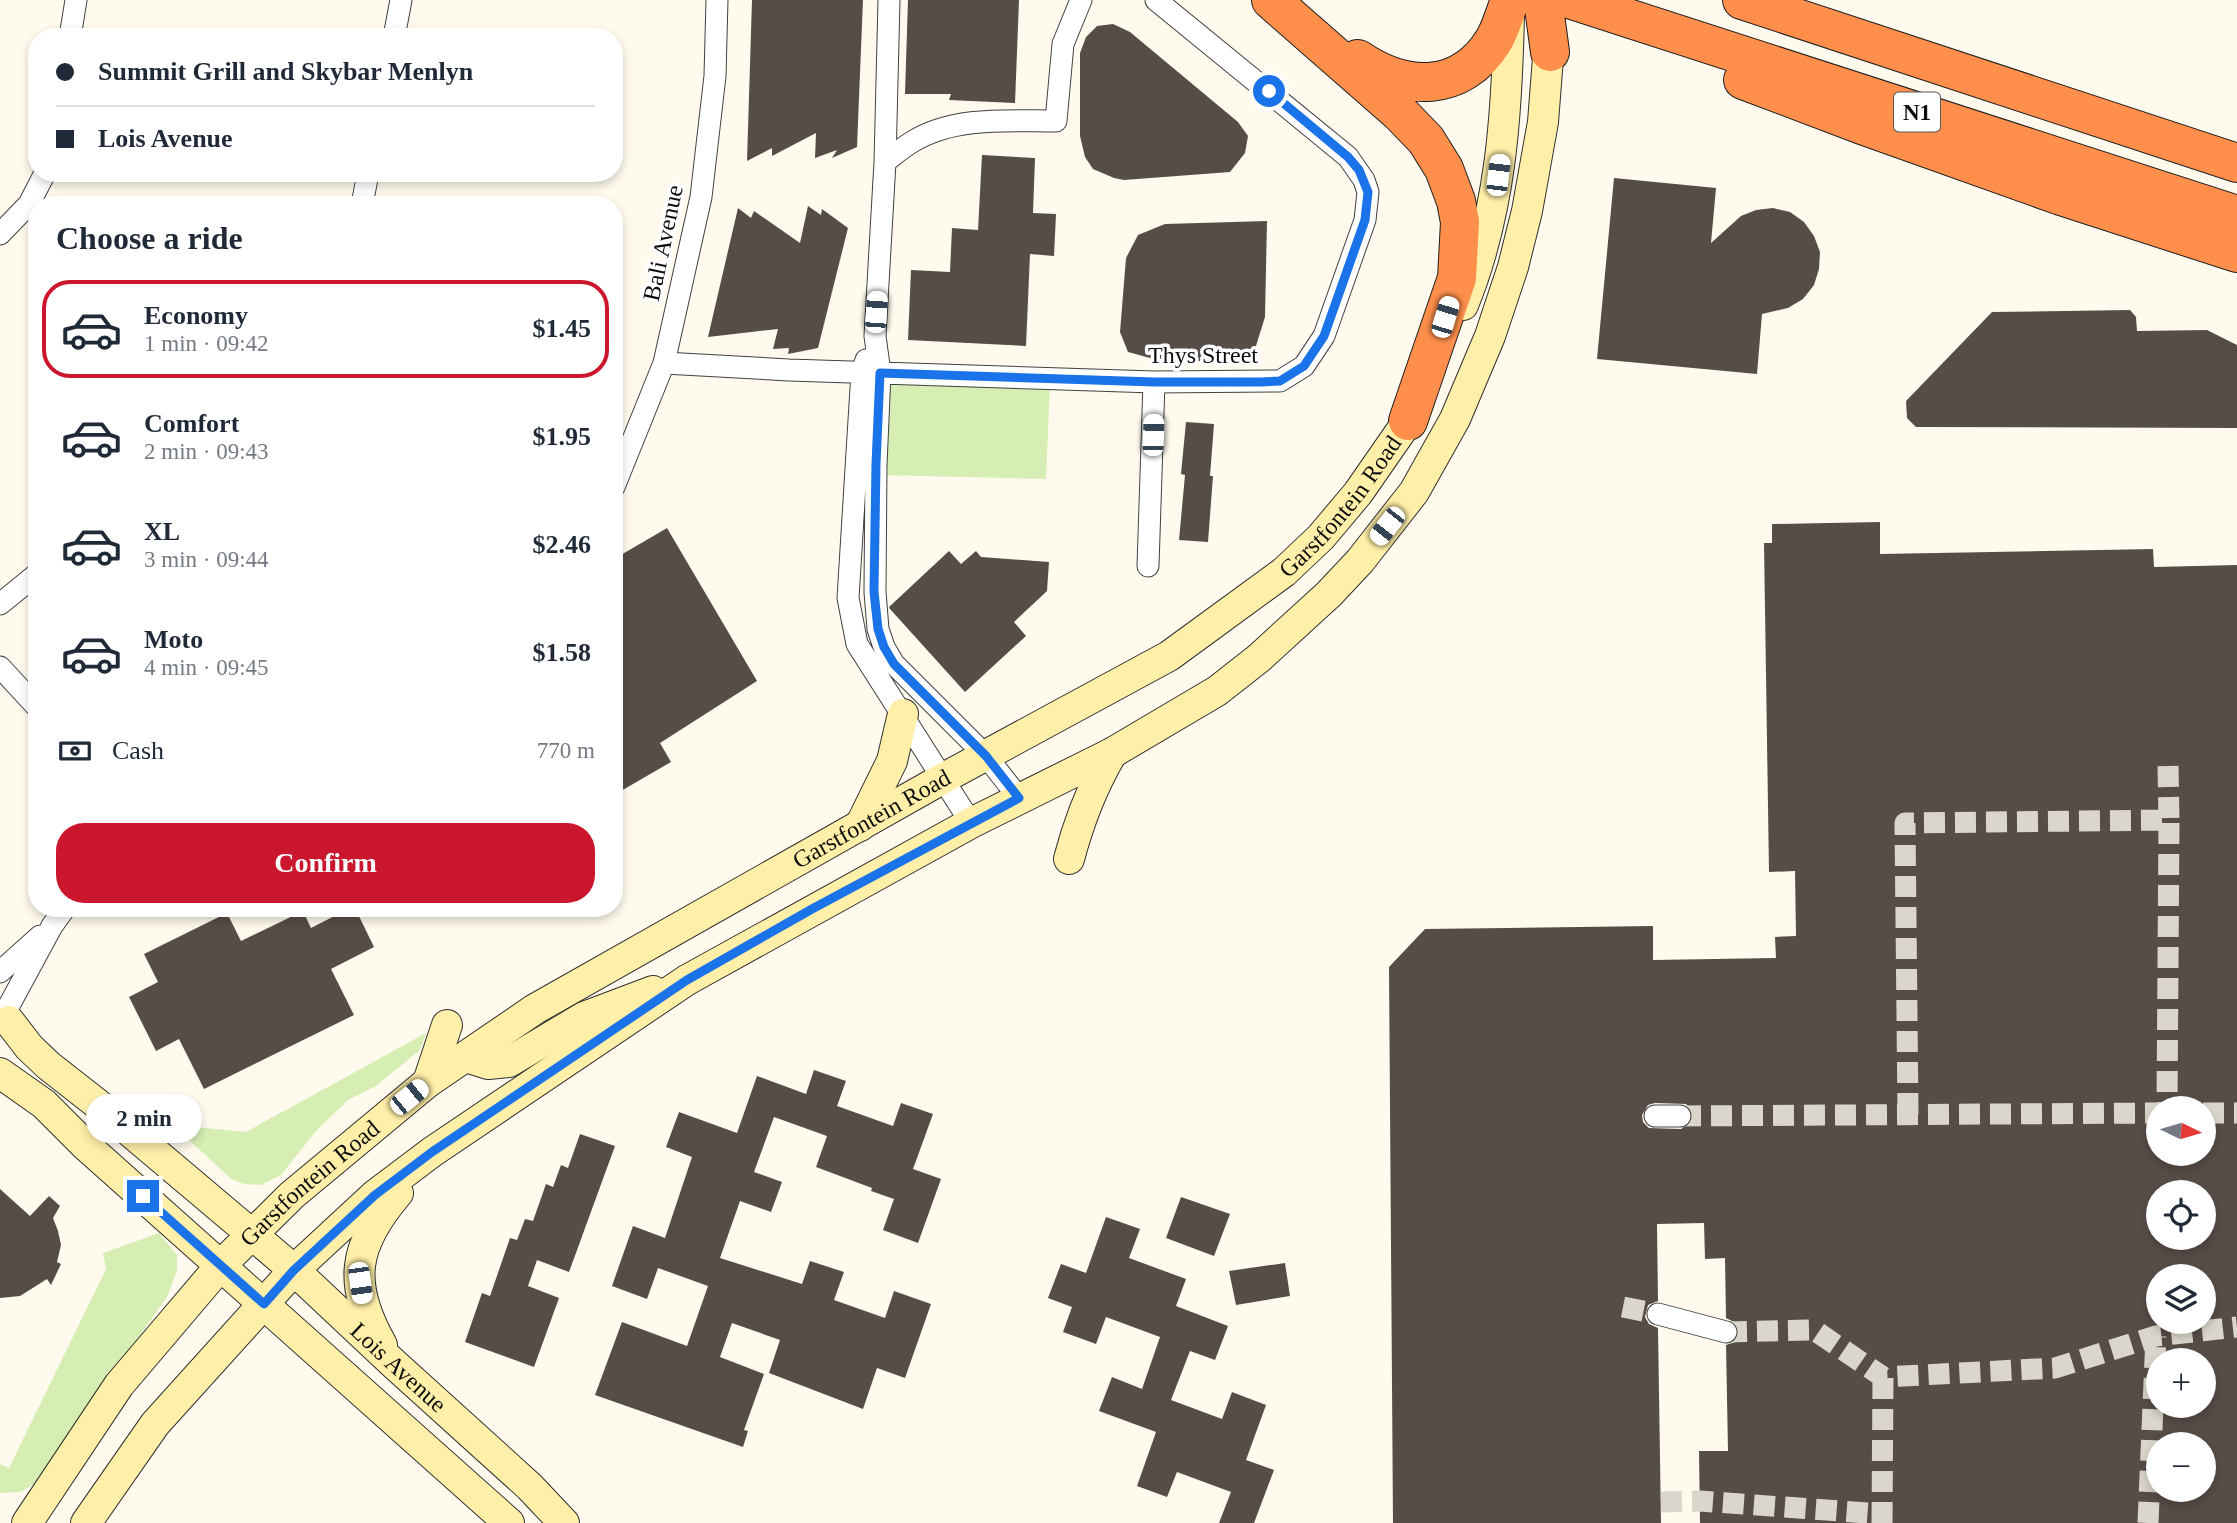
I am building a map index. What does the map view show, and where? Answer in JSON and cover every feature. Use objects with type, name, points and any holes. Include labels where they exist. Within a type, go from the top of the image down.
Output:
[{"type":"highway","points":[[1272,0],[1381,74],[1413,83],[1445,80],[1462,72],[1483,55],[1518,0],[1550,52]]},
{"type":"highway","points":[[1272,0],[1400,113],[1426,140],[1444,169],[1456,201],[1460,222],[1457,278],[1409,421]]},
{"type":"highway","name":"N1","points":[[1742,0],[2237,163]]},
{"type":"highway","points":[[1585,4],[1693,60],[1766,90],[2061,196],[2237,253]]},
{"type":"highway","name":"N1","points":[[1585,4],[2237,215]]},
{"type":"highway","points":[[1997,84],[2100,99],[2157,112],[2237,136]]},
{"type":"main road","name":"Garstfontein Road","points":[[27,1523],[120,1385],[221,1265],[333,1159],[428,1082],[535,1009],[942,779],[1170,656],[1284,572],[1321,537],[1358,493],[1409,421],[1444,351],[1476,274],[1495,198],[1518,0]]},
{"type":"main road","name":"Garstfontein Road","points":[[86,1523],[155,1424],[294,1270],[375,1195],[432,1152],[687,980],[971,823],[1112,753],[1217,691],[1259,658],[1329,594],[1360,561],[1414,492],[1455,419],[1490,335],[1513,267],[1527,211],[1543,122],[1552,0]]},
{"type":"main road","points":[[860,826],[892,761],[903,714]]},
{"type":"main road","points":[[1069,859],[1081,815],[1112,753]]},
{"type":"main road","points":[[466,1057],[488,1064],[509,1062],[592,1013],[687,980]]},
{"type":"main road","points":[[0,1050],[9,1032],[5,1011]]},
{"type":"main road","name":"Lois Avenue","points":[[5,1011],[29,1047],[49,1066],[294,1270],[529,1486],[565,1523]]},
{"type":"main road","points":[[428,1082],[447,1025]]},
{"type":"main road","name":"Lois Avenue","points":[[0,1073],[44,1104],[84,1144],[509,1523]]},
{"type":"main road","points":[[393,1363],[370,1324],[363,1304],[360,1264],[367,1236],[380,1214],[432,1152]]},
{"type":"street","points":[[71,28],[76,0]]},
{"type":"street","points":[[396,28],[401,0]]},
{"type":"street","name":"Bali Avenue","points":[[623,465],[664,363],[701,197],[715,76],[717,0]]},
{"type":"street","points":[[889,0],[885,162],[874,337],[848,598],[857,644],[971,823]]},
{"type":"street","points":[[885,162],[913,141],[940,129],[967,123],[1056,121],[1063,44],[1081,0]]},
{"type":"street","name":"Thys Street","points":[[664,363],[1154,382],[1280,381],[1304,366],[1324,336],[1365,220],[1368,192],[1359,170],[1348,157],[1156,0]]},
{"type":"street","points":[[0,234],[28,205]]},
{"type":"street","points":[[871,373],[876,464],[874,592],[878,629],[884,647],[894,664],[986,756],[1019,798]]},
{"type":"street","points":[[1149,566],[1154,382]]},
{"type":"street","points":[[0,604],[28,581]]},
{"type":"street","points":[[0,667],[28,697]]},
{"type":"street","points":[[5,1011],[58,917]]},
{"type":"street","points":[[0,972],[52,926]]},
{"type":"street","points":[[1655,1116],[1680,1116]]},
{"type":"street","points":[[1658,1314],[1726,1332]]},
{"type":"green space","points":[[889,381],[1050,386],[1046,479],[876,475]]},
{"type":"green space","points":[[426,1033],[420,1050],[376,1086],[348,1100],[316,1131],[281,1175],[261,1185],[244,1184],[231,1179],[173,1125],[246,1132]]},
{"type":"green space","points":[[159,1233],[177,1255],[177,1271],[167,1297],[33,1485],[20,1492],[0,1493],[0,1464],[9,1468],[106,1269],[103,1253]]},
{"type":"building","points":[[752,0],[863,0],[857,147],[832,158],[837,150],[815,158],[816,133],[772,156],[772,148],[747,161]]},
{"type":"building","points":[[908,0],[1019,0],[1015,103],[949,100],[951,94],[905,94]]},
{"type":"building","points":[[1113,24],[1130,32],[1238,122],[1248,136],[1245,153],[1230,172],[1124,180],[1093,169],[1085,157],[1080,136],[1080,53],[1086,37],[1097,26]]},
{"type":"building","points":[[982,155],[1035,158],[1033,213],[1056,214],[1054,256],[1030,254],[1026,346],[908,340],[911,270],[950,272],[952,228],[978,230]]},
{"type":"building","points":[[1614,178],[1716,188],[1711,243],[1741,216],[1756,210],[1773,208],[1790,212],[1804,222],[1814,236],[1820,252],[1819,269],[1814,285],[1803,299],[1788,308],[1762,314],[1757,374],[1597,359]]},
{"type":"building","points":[[808,206],[821,215],[822,209],[848,228],[818,348],[788,354],[789,348],[773,349],[778,329],[708,337],[738,208],[751,218],[754,211],[800,243]]},
{"type":"building","points":[[1267,221],[1265,317],[1255,349],[1230,363],[1150,358],[1128,352],[1120,332],[1126,258],[1138,235],[1165,224]]},
{"type":"building","points":[[2130,310],[2136,317],[2137,331],[2207,330],[2237,345],[2237,428],[1916,427],[1907,418],[1906,401],[1992,312]]},
{"type":"building","points":[[1186,422],[1214,424],[1208,542],[1179,540],[1185,475],[1181,474]]},
{"type":"building","points":[[1880,522],[1880,554],[2153,549],[2154,567],[2237,565],[2237,1523],[1700,1523],[1699,1451],[1728,1451],[1726,1345],[1735,1342],[1739,1335],[1736,1323],[1726,1318],[1725,1258],[1705,1259],[1704,1223],[1657,1224],[1658,1301],[1648,1305],[1645,1317],[1649,1324],[1658,1328],[1661,1523],[1393,1523],[1389,967],[1425,929],[1653,926],[1653,960],[1776,958],[1775,937],[1796,936],[1795,871],[1769,872],[1764,543],[1772,543],[1772,524]],"holes":[[[1686,1104],[1692,1110],[1692,1122],[1681,1129],[1649,1128],[1643,1122],[1642,1115],[1648,1105]]]},
{"type":"building","points":[[667,528],[757,681],[660,743],[671,762],[623,790],[623,554]]},
{"type":"building","points":[[949,551],[961,564],[976,551],[981,557],[1049,562],[1047,591],[1014,622],[1026,636],[965,692],[889,607]]},
{"type":"building","points":[[219,917],[229,917],[241,941],[291,917],[306,917],[311,928],[332,917],[359,917],[374,947],[331,969],[354,1015],[204,1089],[179,1039],[156,1051],[129,997],[158,982],[144,954]]},
{"type":"building","points":[[814,1070],[846,1081],[837,1106],[893,1126],[901,1103],[933,1114],[913,1169],[941,1179],[918,1243],[883,1230],[894,1199],[816,1167],[827,1136],[774,1117],[754,1172],[782,1182],[771,1212],[740,1201],[720,1258],[802,1284],[810,1261],[844,1272],[834,1300],[885,1318],[894,1291],[931,1304],[905,1378],[877,1368],[863,1409],[769,1373],[780,1340],[732,1323],[720,1357],[764,1374],[744,1430],[748,1431],[743,1447],[595,1395],[622,1322],[687,1346],[708,1286],[658,1268],[647,1299],[612,1286],[633,1226],[665,1238],[692,1157],[666,1147],[679,1112],[737,1133],[757,1076],[806,1094]]},
{"type":"building","points":[[580,1134],[615,1146],[569,1272],[537,1260],[528,1286],[559,1298],[534,1367],[465,1342],[482,1293],[490,1296],[510,1238],[517,1240],[525,1219],[533,1221],[546,1184],[553,1187],[561,1165],[568,1168]]},
{"type":"building","points":[[0,1189],[30,1216],[49,1196],[60,1206],[53,1218],[61,1245],[57,1262],[61,1264],[51,1285],[47,1279],[20,1296],[0,1298]]},
{"type":"building","points":[[1181,1197],[1230,1214],[1214,1256],[1166,1238]]},
{"type":"building","points":[[1106,1217],[1140,1229],[1129,1258],[1186,1279],[1176,1306],[1228,1326],[1215,1360],[1190,1351],[1171,1400],[1222,1419],[1232,1392],[1266,1405],[1246,1460],[1274,1470],[1254,1523],[1219,1523],[1231,1492],[1177,1472],[1167,1497],[1137,1486],[1156,1432],[1099,1411],[1112,1377],[1142,1389],[1160,1337],[1106,1317],[1096,1344],[1063,1332],[1072,1307],[1048,1298],[1061,1264],[1086,1273]]},
{"type":"building","points":[[1285,1263],[1290,1296],[1236,1305],[1229,1271]]},
{"type":"tunnel","points":[[2168,766],[2169,820]]},
{"type":"tunnel","points":[[1908,1114],[1905,823],[2169,820],[2167,1096]]},
{"type":"tunnel","points":[[1680,1116],[2146,1113]]},
{"type":"tunnel","points":[[2216,1113],[2237,1113]]},
{"type":"tunnel","points":[[1623,1307],[1658,1314]]},
{"type":"tunnel","points":[[1726,1332],[1814,1330],[1883,1377],[2055,1368],[2156,1336],[2237,1327]]},
{"type":"tunnel","points":[[2148,1523],[2156,1336]]},
{"type":"tunnel","points":[[1882,1523],[1883,1377]]},
{"type":"tunnel","points":[[1661,1502],[1700,1501],[1881,1514]]},
{"type":"route","points":[[143,1196],[264,1304],[294,1270],[375,1195],[432,1152],[687,980],[812,909],[1019,798],[986,756],[894,664],[878,629],[874,592],[880,373],[1154,382],[1261,382],[1280,381],[1304,366],[1324,336],[1365,220],[1368,192],[1359,170],[1348,157],[1269,91]]}]
